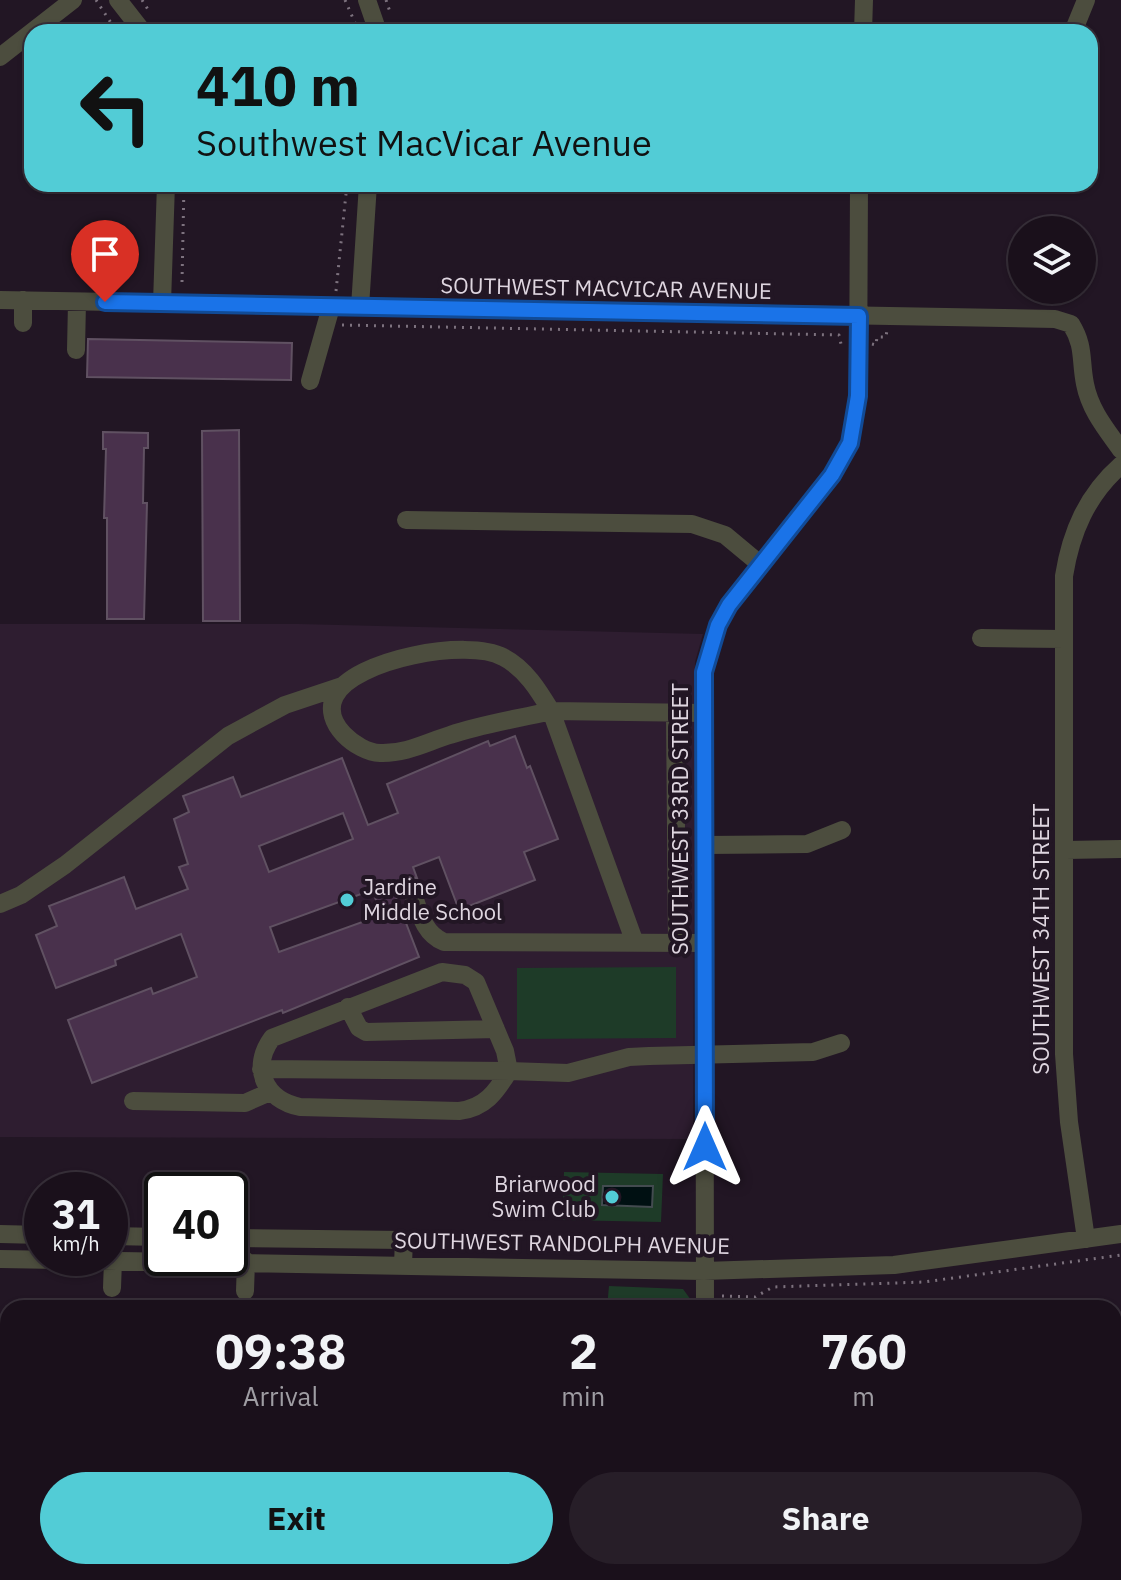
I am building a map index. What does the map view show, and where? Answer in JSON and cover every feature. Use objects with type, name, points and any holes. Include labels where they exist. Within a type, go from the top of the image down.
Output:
[{"type":"street","points":[[42,24],[73,0]]},
{"type":"street","points":[[118,0],[137,24]]},
{"type":"street","points":[[367,0],[375,24]]},
{"type":"street","points":[[863,24],[864,0]]},
{"type":"street","points":[[1076,24],[1086,0]]},
{"type":"street","points":[[0,57],[24,38]]},
{"type":"street","points":[[162,303],[166,192]]},
{"type":"street","points":[[360,307],[367,192]]},
{"type":"street","name":"SOUTHWEST 33RD STREET","points":[[705,1300],[704,672],[713,637],[729,605],[832,475],[850,443],[858,396],[859,192]]},
{"type":"street","name":"SOUTHWEST MACVICAR AVENUE","points":[[0,300],[1055,319],[1071,324],[1082,342],[1085,384],[1091,405],[1121,450]]},
{"type":"street","points":[[23,300],[23,323]]},
{"type":"street","points":[[76,350],[77,302]]},
{"type":"street","points":[[310,381],[331,307]]},
{"type":"street","name":"SOUTHWEST 34TH STREET","points":[[1086,1239],[1066,1102],[1064,576],[1073,535],[1095,493],[1121,465]]},
{"type":"street","points":[[406,520],[692,524],[725,535],[760,564]]},
{"type":"street","points":[[981,638],[1064,639]]},
{"type":"street","points":[[0,904],[21,895],[65,865],[228,736],[285,705],[342,686],[386,663],[463,648],[502,656],[518,667],[551,711],[635,943]]},
{"type":"street","points":[[342,686],[334,696],[331,708],[335,721],[344,736],[364,751],[382,753],[405,751],[451,735],[551,711],[704,713]]},
{"type":"street","points":[[675,713],[677,943]]},
{"type":"street","points":[[705,845],[807,844],[842,830]]},
{"type":"street","points":[[1066,850],[1121,849]]},
{"type":"street","points":[[411,888],[425,928],[432,937],[444,942],[704,943]]},
{"type":"street","points":[[442,972],[454,972],[476,982],[496,1029],[509,1071],[493,1096],[479,1106],[459,1111],[287,1105],[270,1092],[261,1069],[262,1051],[272,1038],[348,1007],[442,972]]},
{"type":"street","points":[[348,1007],[359,1028],[366,1032],[496,1029]]},
{"type":"street","points":[[261,1069],[568,1073],[629,1057],[813,1052],[841,1043]]},
{"type":"street","points":[[133,1101],[245,1103],[270,1092]]},
{"type":"street","points":[[9,1259],[10,1234]]},
{"type":"street","name":"SOUTHWEST RANDOLPH AVENUE","points":[[248,1261],[704,1271],[894,1265],[1121,1234]]},
{"type":"street","points":[[248,1238],[404,1240],[403,1264]]},
{"type":"street","points":[[112,1276],[112,1288]]},
{"type":"street","points":[[245,1291],[246,1276]]},
{"type":"path","points":[[96,0],[112,24]]},
{"type":"path","points":[[345,0],[356,24]]},
{"type":"path","points":[[182,282],[184,192]]},
{"type":"shaded area","name":"Jardine Middle School","points":[[0,624],[299,624],[703,634],[695,662],[693,1139],[0,1137]]},
{"type":"shaded area","points":[[603,1186],[653,1186],[652,1207],[602,1205]]},
{"type":"green space","points":[[676,967],[676,1038],[517,1039],[517,968]]},
{"type":"green space","name":"Briarwood Swim Club","points":[[564,1172],[663,1174],[661,1222],[562,1220]]},
{"type":"green space","points":[[609,1286],[683,1289],[691,1300],[608,1300]]},
{"type":"building","points":[[88,339],[292,343],[291,380],[87,377]]},
{"type":"building","points":[[239,430],[240,621],[203,621],[202,431]]},
{"type":"building","points":[[103,432],[148,433],[148,448],[144,448],[143,503],[147,503],[144,619],[107,619],[107,518],[104,518],[106,449],[103,449]]},
{"type":"building","points":[[515,736],[558,839],[524,852],[535,880],[459,910],[439,857],[413,867],[417,878],[406,877],[393,889],[419,957],[283,1013],[282,1010],[92,1083],[68,1020],[151,988],[153,994],[197,977],[181,934],[115,960],[116,965],[56,988],[36,935],[57,926],[49,906],[124,877],[136,909],[188,889],[179,867],[188,864],[174,819],[189,812],[183,796],[233,777],[241,797],[342,758],[368,825],[398,813],[387,784],[488,741],[490,746]],"holes":[[[343,813],[353,839],[269,872],[259,846]],[[372,890],[382,915],[279,952],[270,927]]]},
{"type":"place","name":"Jardine Middle School","points":[[347,900]]},
{"type":"place","name":"Briarwood Swim Club","points":[[612,1197]]},
{"type":"route","points":[[105,302],[859,316],[858,396],[850,443],[832,475],[729,605],[709,649],[704,672],[705,1147]]}]
